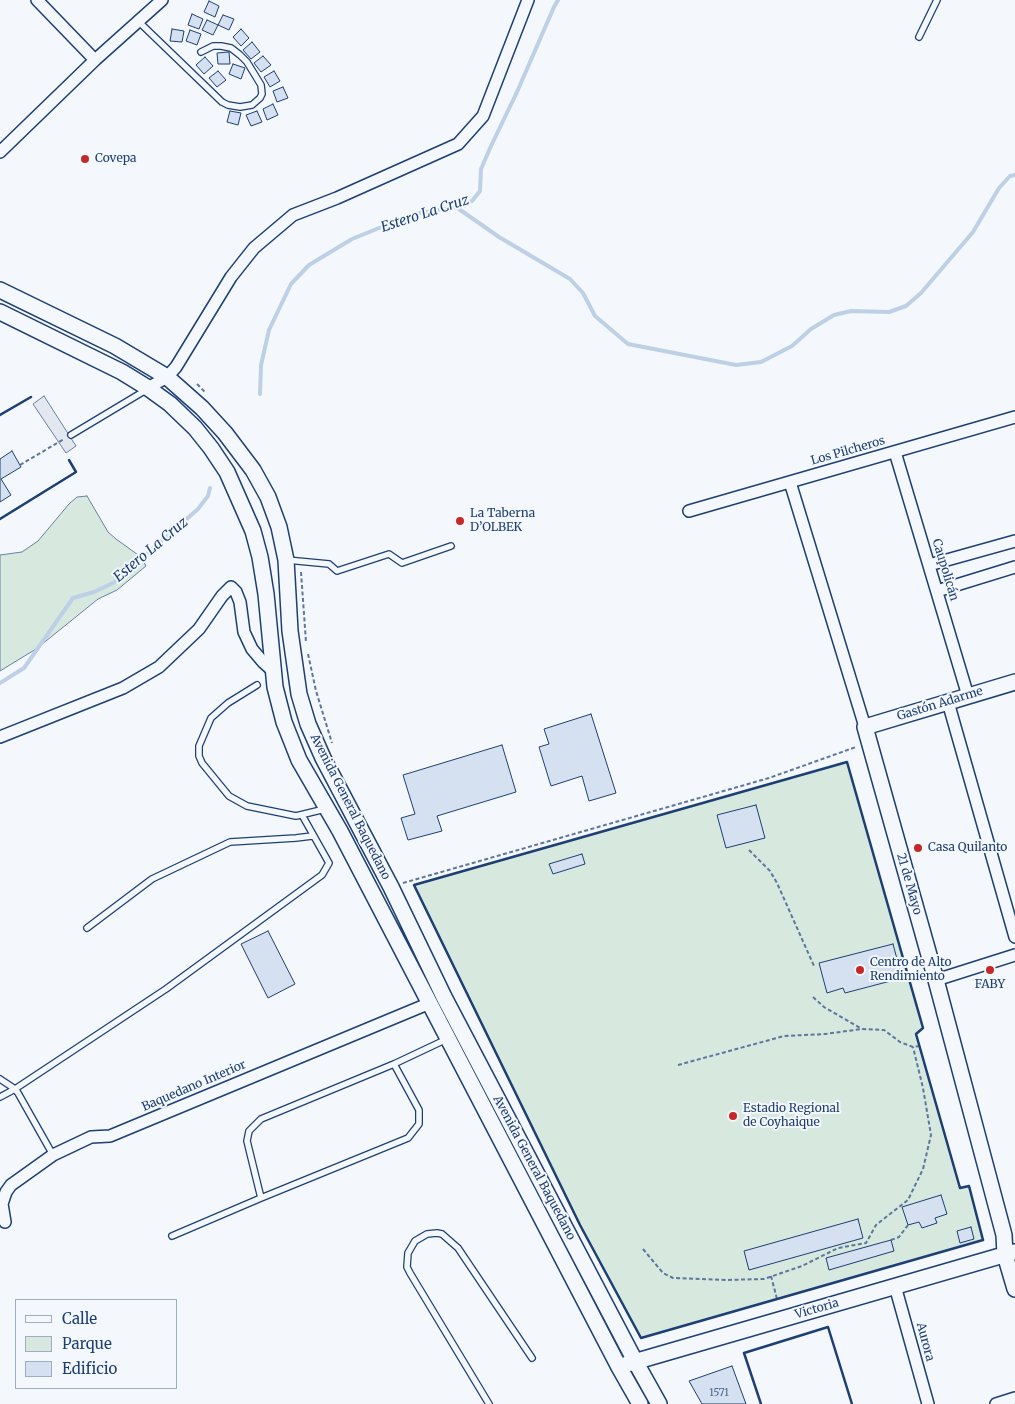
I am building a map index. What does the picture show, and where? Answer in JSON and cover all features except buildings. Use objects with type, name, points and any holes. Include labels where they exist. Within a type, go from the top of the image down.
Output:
[{"type":"main road","name":"Avenida General Baquedano","points":[[0,290],[115,346],[167,377],[202,408],[253,470],[268,497],[293,561],[290,631],[295,668],[299,694],[323,758],[391,887],[444,997],[658,1404]]},
{"type":"main road","name":"Avenida General Baquedano","points":[[0,312],[122,372],[148,388],[170,404],[194,428],[227,472],[253,531],[260,557],[266,594],[273,671],[280,708],[291,742],[299,760],[340,831],[640,1404]]},
{"type":"main road","name":"Gastón Adarme","points":[[865,727],[1015,682]]},
{"type":"main road","name":"21 de Mayo","points":[[865,727],[1010,1253],[1015,1289]]},
{"type":"main road","name":"Victoria","points":[[619,1367],[1010,1253]]},
{"type":"street","points":[[37,0],[94,60]]},
{"type":"street","points":[[0,152],[94,60],[162,0]]},
{"type":"street","points":[[148,388],[167,377],[176,367],[231,277],[254,248],[293,216],[458,144],[483,116],[528,0]]},
{"type":"street","name":"Los Pilcheros","points":[[689,511],[1015,417]]},
{"type":"street","name":"Caupolicán","points":[[895,452],[968,696]]},
{"type":"street","name":"21 de Mayo","points":[[790,482],[865,727]]},
{"type":"street","points":[[929,565],[1015,541]]},
{"type":"street","points":[[937,591],[1015,567]]},
{"type":"street","points":[[0,737],[123,688],[159,667],[199,629],[222,596],[231,588],[236,592],[240,602],[244,632],[252,649],[273,671]]},
{"type":"street","points":[[948,702],[1010,897],[1015,937]]},
{"type":"street","points":[[936,980],[1015,955]]},
{"type":"street","name":"Baquedano Interior","points":[[5,1222],[2,1204],[6,1192],[11,1185],[53,1155],[91,1137],[110,1136],[430,1003]]},
{"type":"street","name":"Aurora","points":[[895,1286],[928,1404]]},
{"type":"street","points":[[996,1404],[1015,1398]]},
{"type":"lane","points":[[919,37],[937,0]]},
{"type":"lane","points":[[138,21],[222,102],[234,107],[240,107],[254,104],[260,98],[262,89],[259,81],[247,62],[232,48],[214,46],[201,52]]},
{"type":"lane","points":[[71,435],[148,388]]},
{"type":"lane","points":[[293,561],[329,564],[337,571],[390,554],[402,563],[451,546]]},
{"type":"lane","points":[[257,684],[228,703],[211,718],[199,746],[199,756],[202,763],[229,796],[247,806],[296,816],[327,809]]},
{"type":"lane","points":[[0,1097],[166,989],[322,875],[329,863],[312,836],[302,815]]},
{"type":"lane","points":[[87,928],[152,879],[230,842],[312,836]]},
{"type":"lane","points":[[261,1198],[247,1141],[249,1131],[260,1119],[394,1064],[448,1039]]},
{"type":"lane","points":[[172,1236],[408,1138],[419,1124],[419,1110],[394,1064]]},
{"type":"lane","points":[[0,1079],[15,1089],[53,1155]]},
{"type":"lane","points":[[489,1404],[410,1274],[407,1260],[411,1246],[415,1241],[427,1234],[442,1234],[458,1248],[532,1358]]},
{"type":"path","points":[[196,384],[210,396]]},
{"type":"path","points":[[20,465],[71,435]]},
{"type":"path","points":[[293,561],[303,592],[306,646],[316,691],[332,743]]},
{"type":"path","points":[[391,887],[769,778],[870,742]]},
{"type":"path","points":[[749,850],[770,871],[777,883],[814,966]]},
{"type":"path","points":[[813,997],[824,1007],[862,1029]]},
{"type":"path","points":[[678,1065],[784,1036],[825,1034],[862,1029],[884,1030],[900,1042],[913,1047],[920,1046]]},
{"type":"path","points":[[643,1249],[663,1273],[673,1278],[764,1279],[802,1266],[838,1248],[866,1242],[876,1225],[908,1200],[923,1169],[931,1135],[923,1088],[913,1047]]},
{"type":"path","points":[[891,1240],[899,1237],[908,1225]]},
{"type":"path","points":[[771,1276],[777,1300]]},
{"type":"green space","points":[[87,496],[108,532],[141,557],[146,566],[117,590],[98,599],[36,649],[0,671],[0,555],[22,552],[38,541],[77,497]]},
{"type":"green space","name":"Estadio Regional de Coyhaique","points":[[847,762],[923,1028],[916,1035],[960,1188],[969,1186],[983,1240],[641,1338],[580,1225],[414,885]]},
{"type":"shaded area","points":[[44,396],[76,446],[66,453],[33,404]]},
{"type":"waterway","name":"Estero La Cruz","points":[[260,394],[261,365],[269,330],[291,284],[309,265],[352,239],[420,213],[456,207],[472,201],[480,191],[481,169],[558,0]]},
{"type":"waterway","points":[[456,207],[499,237],[570,279],[583,293],[595,316],[628,344],[736,365],[761,362],[792,346],[811,329],[834,315],[851,311],[889,312],[906,306],[921,293],[973,232],[999,188],[1010,176],[1015,175]]},
{"type":"waterway","name":"Estero La Cruz","points":[[0,683],[24,668],[73,598],[94,592],[115,582],[198,509],[208,496],[210,488]]},
{"type":"wall","points":[[0,415],[31,397]]},
{"type":"wall","points":[[0,519],[76,472],[69,460]]},
{"type":"wall","points":[[847,762],[923,1028],[916,1034],[960,1188],[969,1186],[983,1240],[641,1338],[580,1225],[414,885],[847,762]]},
{"type":"wall","points":[[761,1404],[744,1353],[828,1327],[852,1404]]},
{"type":"place","name":"Covepa","points":[[85,159]]},
{"type":"place","name":"La Taberna D’OLBEK","points":[[460,521]]},
{"type":"place","name":"Casa Quilanto","points":[[918,848]]},
{"type":"place","name":"Centro de Alto Rendimiento","points":[[860,970]]},
{"type":"place","name":"FABY","points":[[990,970]]},
{"type":"place","name":"Estadio Regional de Coyhaique","points":[[733,1116]]}]
